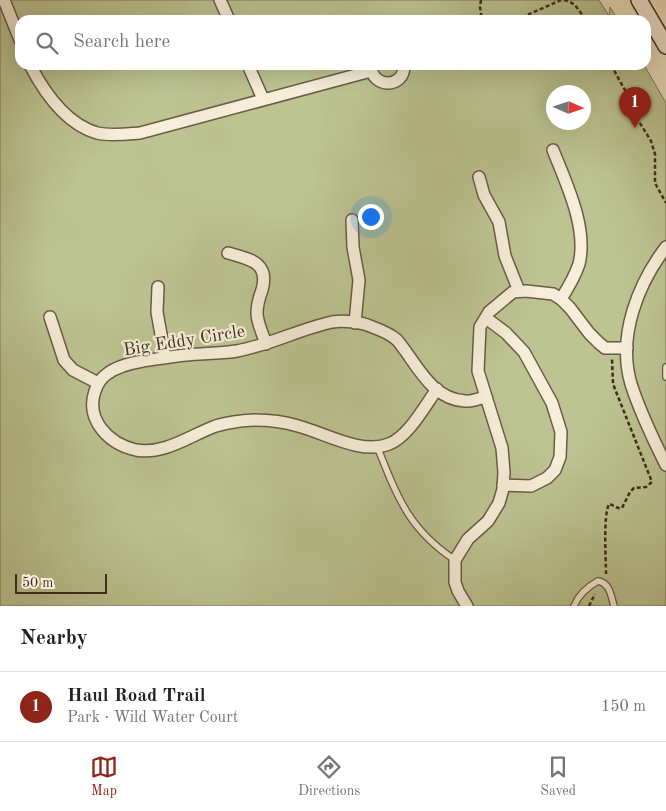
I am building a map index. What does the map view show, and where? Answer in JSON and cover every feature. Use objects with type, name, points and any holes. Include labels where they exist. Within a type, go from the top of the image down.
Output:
[{"type":"main road","points":[[638,0],[647,15]]},
{"type":"main road","points":[[651,21],[666,46]]},
{"type":"street","points":[[4,0],[15,28]]},
{"type":"street","points":[[220,0],[227,15]]},
{"type":"street","points":[[33,70],[53,102],[74,122],[97,133],[118,135],[140,133],[364,70]]},
{"type":"street","points":[[250,70],[263,99]]},
{"type":"street","points":[[372,70],[374,78],[382,83],[390,84],[397,81],[403,75],[404,70]]},
{"type":"street","points":[[552,150],[576,215],[580,239],[579,262],[571,284],[561,299]]},
{"type":"street","points":[[479,177],[484,194],[500,222],[506,256],[519,291]]},
{"type":"street","points":[[352,220],[353,247],[359,280],[355,322]]},
{"type":"street","points":[[666,247],[652,265],[642,284],[630,322],[627,348],[631,382],[666,465]]},
{"type":"street","points":[[228,253],[257,263],[263,271],[264,279],[258,300],[257,315],[266,344]]},
{"type":"street","points":[[158,287],[157,312],[165,357]]},
{"type":"street","points":[[467,606],[458,591],[455,560],[468,539],[488,520],[499,503],[504,472],[502,448],[478,371],[480,327],[489,312],[513,292],[538,291],[553,294],[561,299],[605,348],[627,348]]},
{"type":"street","points":[[50,317],[64,360],[73,370],[98,383],[93,398],[92,411],[99,427],[117,444],[135,450],[165,449],[216,426],[254,420],[296,425],[348,444],[376,446],[390,444],[405,434],[436,390]]},
{"type":"street","points":[[486,318],[506,333],[524,352],[552,403],[561,432],[560,457],[555,470],[547,478],[531,486],[503,485]]},
{"type":"street","name":"Big Eddy Circle","points":[[98,383],[105,374],[116,368],[138,362],[165,357],[236,351],[266,344],[334,322],[355,322],[370,326],[395,338],[419,373],[436,390],[466,402],[486,397]]},
{"type":"lane","points":[[666,367],[666,377]]},
{"type":"lane","points":[[376,446],[408,516],[437,548],[455,560]]},
{"type":"lane","points":[[574,606],[577,598],[598,581],[604,582],[611,593],[614,606]]},
{"type":"path","points":[[481,0],[481,15]]},
{"type":"path","points":[[528,15],[562,0],[569,1],[582,15]]},
{"type":"path","points":[[614,70],[631,101],[634,115],[651,141],[655,154],[655,183],[666,203]]},
{"type":"path","points":[[589,606],[590,600],[604,582],[607,506],[609,504],[619,509],[622,508],[634,488],[646,487],[652,482],[613,384],[613,349]]},
{"type":"green space","points":[[0,0],[599,0],[608,15],[15,15],[15,70],[647,70],[666,103],[666,606],[0,606]]},
{"type":"green space","points":[[610,7],[615,15],[609,15]]},
{"type":"place","name":"Haul Road Trail","points":[[635,128]]}]
